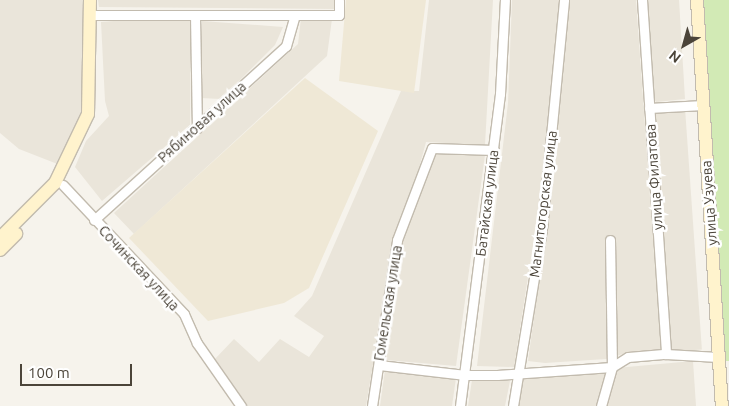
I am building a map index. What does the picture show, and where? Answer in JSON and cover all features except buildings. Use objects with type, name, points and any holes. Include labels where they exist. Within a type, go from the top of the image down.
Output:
[{"type":"main road","points":[[0,238],[55,183],[64,170],[90,104],[90,0]]},
{"type":"main road","name":"улица Узуева","points":[[697,0],[722,406]]},
{"type":"main road","points":[[0,250],[62,185],[64,170]]},
{"type":"street","points":[[90,15],[339,15],[339,0]]},
{"type":"street","name":"Батайская улица","points":[[460,406],[494,150],[500,94],[505,0]]},
{"type":"street","name":"Магнитогорская улица","points":[[513,406],[542,230],[564,0]]},
{"type":"street","name":"улица Филатова","points":[[642,0],[666,354]]},
{"type":"street","points":[[195,15],[196,128]]},
{"type":"street","name":"Рябиновая улица","points":[[94,220],[286,46],[295,15]]},
{"type":"street","points":[[649,108],[703,105]]},
{"type":"street","name":"Гомельская улица","points":[[372,406],[397,240],[432,148],[494,150]]},
{"type":"street","name":"Сочинская улица","points":[[62,185],[184,314],[197,343],[240,406]]},
{"type":"street","points":[[601,406],[612,367],[610,240]]},
{"type":"street","points":[[379,365],[465,375],[612,367],[628,358],[666,354],[718,357]]},
{"type":"shaded area","points":[[0,0],[86,0],[88,100],[60,165],[19,149],[0,133]]},
{"type":"shaded area","points":[[98,0],[335,0],[336,9],[99,7]]},
{"type":"shaded area","points":[[346,0],[426,0],[414,93],[339,81]]},
{"type":"shaded area","points":[[429,0],[493,0],[485,145],[426,142],[384,299],[366,406],[248,406],[214,360],[234,339],[259,362],[280,339],[309,357],[324,336],[294,316],[312,296],[401,91],[419,91]]},
{"type":"shaded area","points":[[512,0],[560,0],[547,155],[514,367],[477,366],[508,103]]},
{"type":"shaded area","points":[[567,0],[636,0],[661,352],[633,351],[606,359],[545,363],[528,361],[554,171]]},
{"type":"shaded area","points":[[645,0],[679,0],[685,99],[656,102],[654,99]]},
{"type":"shaded area","points":[[152,18],[191,18],[190,125],[102,201],[75,167],[86,141],[109,116],[105,101],[101,22]]},
{"type":"shaded area","points":[[301,18],[332,19],[327,56],[134,234],[114,213],[298,44]]},
{"type":"shaded area","points":[[202,21],[283,27],[275,45],[221,99],[200,98]]},
{"type":"shaded area","points":[[305,78],[378,131],[309,288],[284,303],[208,321],[129,238]]},
{"type":"shaded area","points":[[685,108],[702,349],[669,352],[652,110]]},
{"type":"shaded area","points":[[434,154],[485,155],[456,366],[386,360],[401,242]]},
{"type":"shaded area","points":[[693,361],[696,406],[607,406],[616,368]]},
{"type":"shaded area","points":[[385,370],[456,378],[452,406],[380,406]]},
{"type":"shaded area","points":[[606,371],[605,386],[598,406],[515,406],[522,374]]},
{"type":"shaded area","points":[[491,378],[510,381],[505,406],[468,406],[472,380]]},
{"type":"green space","points":[[700,0],[729,0],[729,361],[723,361]]}]
